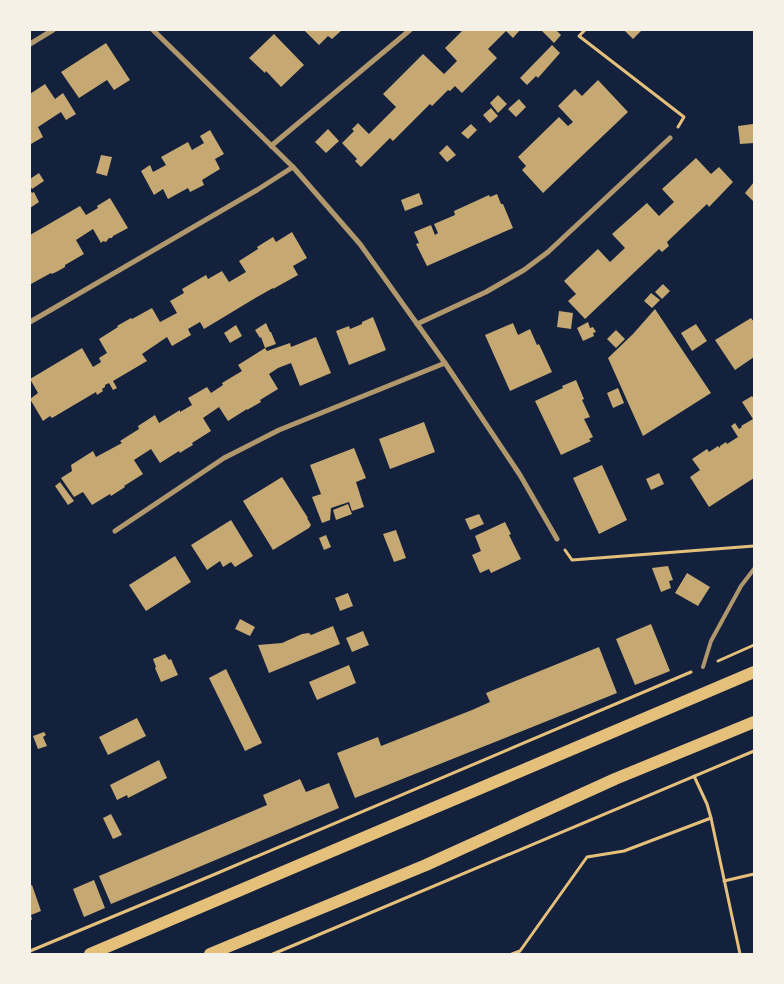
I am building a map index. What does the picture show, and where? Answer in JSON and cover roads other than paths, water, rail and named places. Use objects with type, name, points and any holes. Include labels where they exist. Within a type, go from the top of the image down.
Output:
[{"type":"main road","points":[[90,954],[754,672]]},
{"type":"main road","points":[[210,954],[426,864],[615,779],[754,722]]},
{"type":"street","points":[[30,44],[53,30]]},
{"type":"street","points":[[153,30],[293,167],[360,244],[445,363],[520,475],[557,539]]},
{"type":"street","points":[[271,146],[410,30]]},
{"type":"street","points":[[417,324],[486,292],[524,270],[548,252],[670,138]]},
{"type":"street","points":[[30,322],[258,190],[293,167]]},
{"type":"street","points":[[115,531],[224,458],[279,430],[445,363]]},
{"type":"lane","points":[[703,667],[712,641],[741,586],[754,569]]}]
